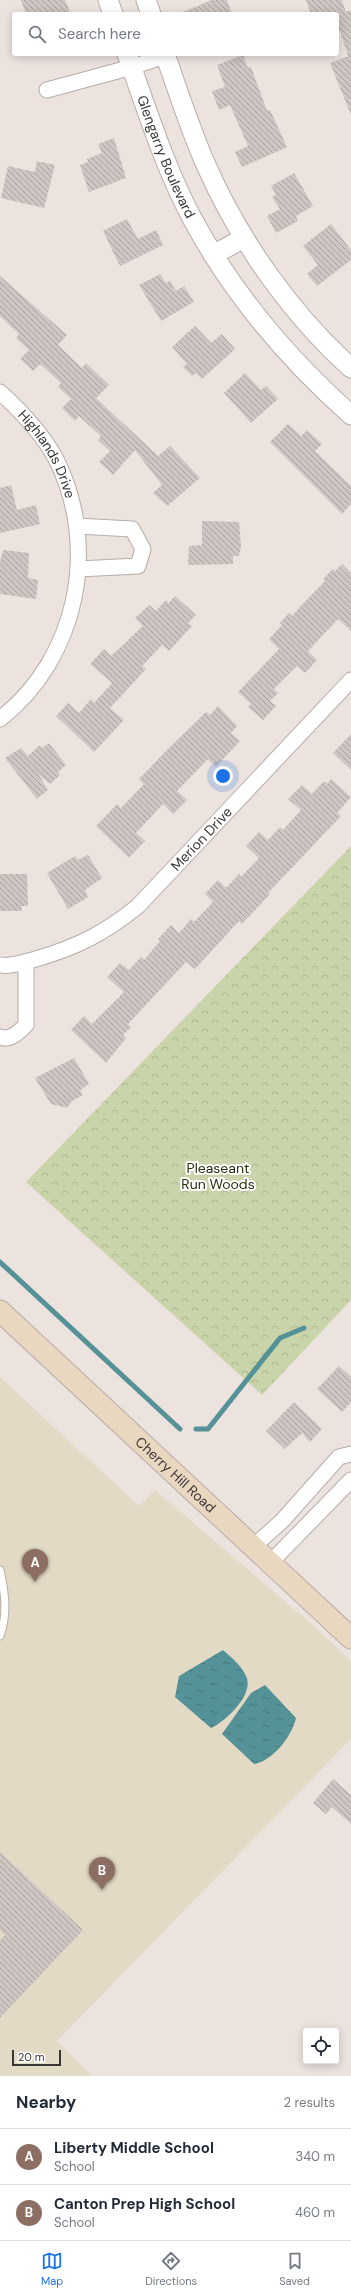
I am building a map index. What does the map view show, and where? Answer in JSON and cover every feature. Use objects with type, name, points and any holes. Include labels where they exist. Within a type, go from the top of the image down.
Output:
[{"type":"main road","name":"Cherry Hill Road","points":[[0,1311],[351,1638]]},
{"type":"street","points":[[108,0],[112,12]]},
{"type":"street","points":[[146,0],[150,12]]},
{"type":"street","points":[[47,90],[130,61],[159,56]]},
{"type":"street","points":[[165,56],[206,165],[244,238],[275,283],[309,325],[351,368]]},
{"type":"street","name":"Glengarry Boulevard","points":[[130,61],[171,173],[193,220],[214,255],[246,303],[284,349],[351,415]]},
{"type":"street","points":[[214,255],[244,238]]},
{"type":"street","name":"Highlands Drive","points":[[0,392],[22,413],[49,448],[66,483],[77,526],[78,569],[76,589],[68,622],[50,663],[23,698],[0,719]]},
{"type":"street","points":[[77,526],[132,528],[143,549],[138,566],[78,569]]},
{"type":"street","name":"Merion Drive","points":[[0,965],[26,962],[87,941],[114,926],[138,906],[351,680]]},
{"type":"street","points":[[0,1037],[3,1038],[16,1035],[26,1025],[26,962]]},
{"type":"street","points":[[253,1546],[282,1521],[339,1457],[351,1454]]},
{"type":"street","points":[[270,1563],[351,1480]]},
{"type":"lane","points":[[0,1570],[6,1598],[3,1627],[0,1636]]},
{"type":"shaded area","points":[[0,1377],[139,1506],[155,1490],[316,1628],[351,1661],[351,1739],[57,2041],[92,2076],[0,2076]]},
{"type":"green space","name":"Pleaseant Run Woods","points":[[351,846],[351,1300],[262,1395],[26,1182]]},
{"type":"water","points":[[223,1650],[242,1668],[248,1683],[243,1699],[238,1706],[224,1719],[211,1728],[175,1697],[179,1676]]},
{"type":"water","points":[[265,1685],[296,1718],[294,1725],[281,1747],[268,1758],[254,1764],[222,1734],[251,1693]]},
{"type":"building","points":[[21,0],[65,0],[70,12],[25,12]]},
{"type":"building","points":[[212,0],[227,0],[231,12],[183,12]]},
{"type":"building","points":[[306,0],[342,0],[346,12],[351,10],[351,115],[330,63],[348,56],[340,31],[339,32],[339,15],[342,14],[339,14],[339,12],[310,12]]},
{"type":"building","points":[[243,56],[248,68],[251,67],[267,111],[270,110],[287,147],[242,167],[235,152],[248,146],[230,105],[219,110],[212,91],[225,87],[217,65]]},
{"type":"building","points":[[114,138],[126,178],[89,192],[80,165],[88,162],[87,159],[102,153],[98,144]]},
{"type":"building","points":[[37,161],[55,165],[44,208],[1,198],[8,166],[35,172]]},
{"type":"building","points":[[294,173],[313,206],[296,216],[298,221],[276,233],[267,216],[280,209],[272,197],[276,195],[271,186]]},
{"type":"building","points":[[127,219],[138,239],[156,230],[163,245],[120,266],[103,231]]},
{"type":"building","points":[[331,224],[351,250],[351,260],[317,286],[307,274],[318,265],[303,246]]},
{"type":"building","points":[[160,274],[166,283],[170,281],[176,291],[184,286],[194,302],[161,321],[139,285]]},
{"type":"building","points":[[0,276],[67,335],[58,345],[82,368],[86,363],[109,385],[96,398],[158,456],[170,446],[200,478],[167,506],[153,493],[162,485],[135,450],[113,475],[99,462],[110,451],[98,440],[101,436],[79,416],[75,421],[62,408],[71,399],[58,387],[61,383],[40,364],[33,371],[20,359],[29,350],[16,338],[19,334],[0,316]]},
{"type":"building","points":[[195,326],[211,343],[222,334],[235,349],[202,379],[196,373],[192,376],[183,367],[187,364],[172,347]]},
{"type":"building","points":[[245,373],[261,390],[266,386],[278,399],[251,423],[224,393]]},
{"type":"building","points":[[288,424],[301,436],[307,430],[322,444],[315,451],[351,486],[351,504],[342,514],[270,442]]},
{"type":"building","points":[[11,485],[17,510],[36,505],[40,524],[0,533],[0,488]]},
{"type":"building","points":[[202,521],[239,522],[241,546],[239,556],[233,556],[233,564],[188,565],[189,546],[202,545]]},
{"type":"building","points":[[3,550],[29,553],[28,578],[38,580],[36,599],[0,594],[0,562]]},
{"type":"building","points":[[342,564],[351,573],[351,631],[338,619],[308,651],[317,660],[305,673],[297,666],[274,689],[278,693],[270,701],[276,706],[263,720],[248,707],[251,704],[238,692],[279,649],[269,639],[282,625],[280,623],[289,613],[292,616],[325,581],[323,579],[333,569],[335,571]]},
{"type":"building","points":[[175,596],[196,615],[188,623],[192,626],[169,651],[162,645],[142,666],[146,669],[110,708],[124,720],[94,752],[56,716],[68,703],[79,713],[91,699],[94,703],[112,683],[90,664],[104,649],[111,656],[143,626],[135,618],[149,605],[156,611],[166,600],[169,603]]},
{"type":"building","points":[[218,706],[237,726],[231,733],[240,741],[216,767],[208,759],[177,791],[187,800],[173,814],[163,804],[136,833],[145,841],[129,858],[96,826],[117,804],[121,808],[144,784],[139,779],[206,712],[210,715]]},
{"type":"building","points":[[351,734],[351,770],[333,753]]},
{"type":"building","points":[[49,743],[66,765],[58,772],[60,775],[50,784],[39,775],[48,790],[37,799],[5,758],[21,748],[28,756],[40,745],[42,748]]},
{"type":"building","points":[[331,779],[351,797],[337,813],[341,816],[268,893],[270,894],[242,924],[239,921],[195,969],[186,962],[128,1024],[131,1027],[123,1035],[126,1038],[106,1063],[71,1030],[84,1016],[92,1024],[124,992],[107,977],[120,963],[129,970],[141,957],[144,960],[160,941],[158,939],[171,925],[179,933],[191,919],[194,922],[213,902],[205,894],[218,880],[226,888],[239,874],[241,877],[259,858],[246,846],[259,832],[268,840],[280,827],[283,830],[301,810],[288,799],[302,785],[312,794],[324,781],[327,784]]},
{"type":"building","points":[[88,855],[102,878],[85,890],[88,897],[68,909],[47,873],[75,856],[78,860]]},
{"type":"building","points":[[0,874],[27,874],[28,906],[21,906],[22,911],[0,911]]},
{"type":"building","points":[[74,1058],[89,1084],[80,1090],[83,1095],[72,1101],[67,1108],[51,1104],[35,1078]]},
{"type":"building","points":[[339,1366],[351,1377],[351,1402],[342,1412],[317,1389]]},
{"type":"building","points":[[294,1402],[322,1429],[310,1442],[302,1433],[285,1449],[266,1431]]},
{"type":"building","points":[[333,1779],[351,1795],[351,1824],[332,1807],[326,1814],[313,1803]]},
{"type":"building","points":[[0,1852],[83,1930],[0,2018],[0,1941],[5,1935],[0,1930]]},
{"type":"waterway","points":[[0,1262],[180,1429]]},
{"type":"waterway","points":[[196,1429],[208,1429],[280,1338],[304,1328]]},
{"type":"place","name":"Liberty Middle School","points":[[35,1582]]},
{"type":"place","name":"Canton Prep High School","points":[[102,1890]]}]
